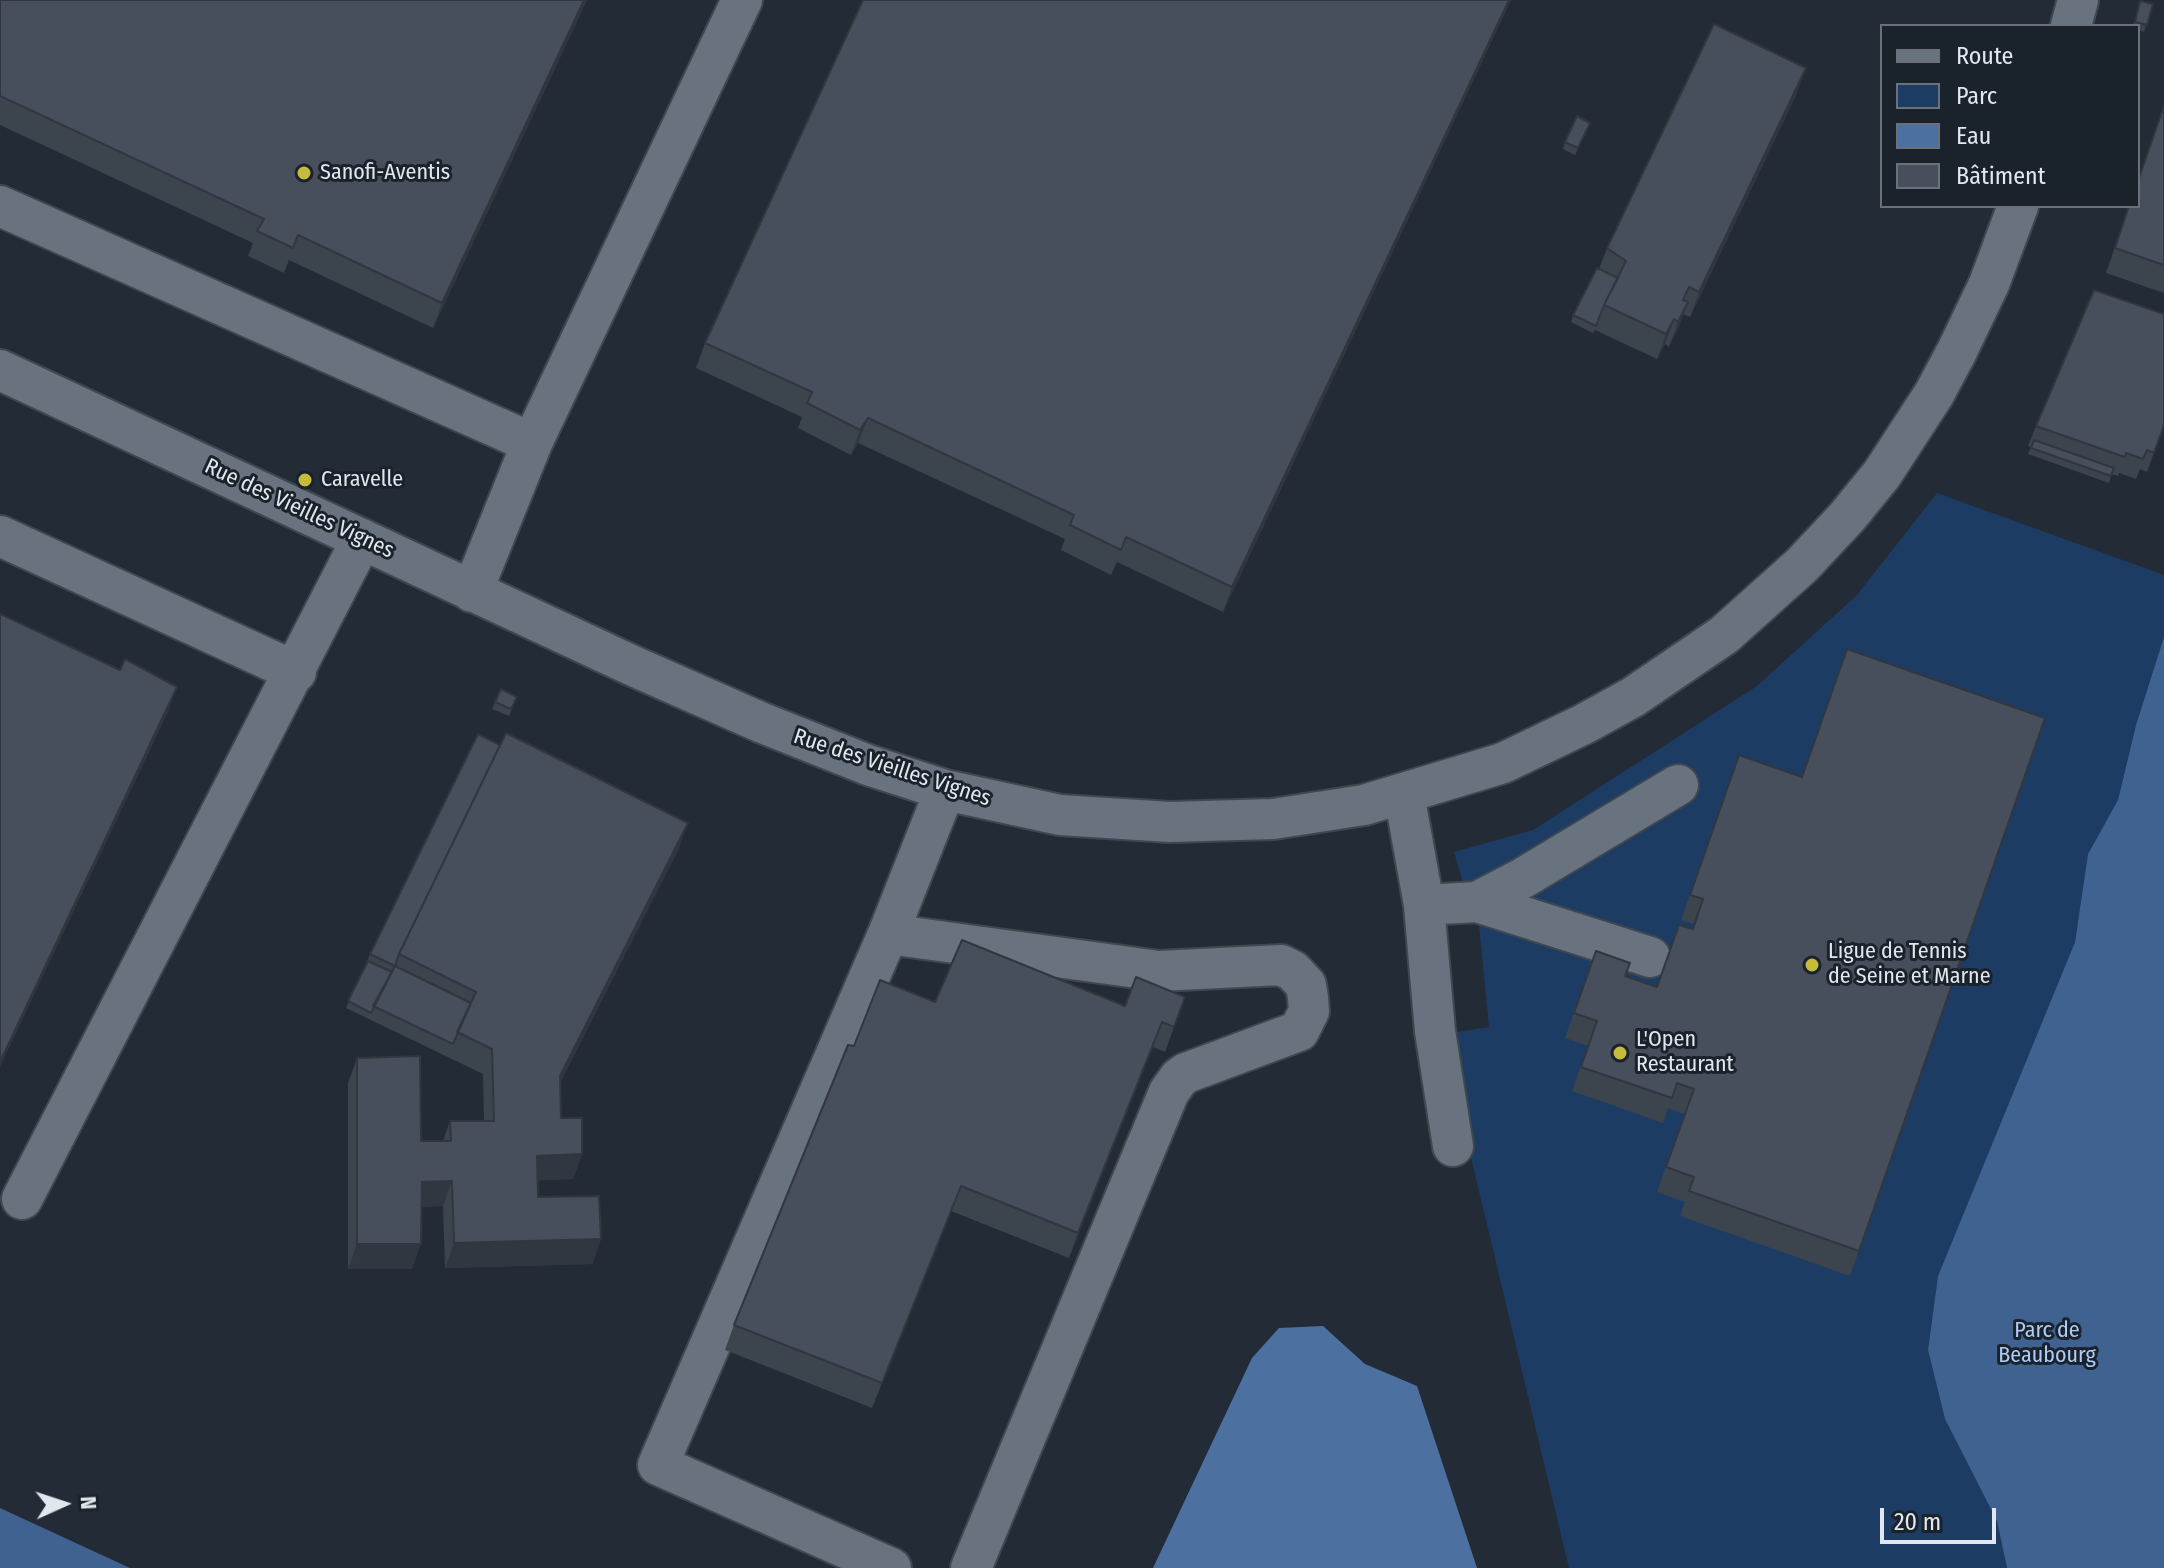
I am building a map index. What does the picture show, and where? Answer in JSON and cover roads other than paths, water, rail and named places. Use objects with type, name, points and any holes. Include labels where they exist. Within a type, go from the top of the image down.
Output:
[{"type":"street","points":[[472,592],[532,443],[742,0]]},
{"type":"street","points":[[2072,24],[2078,0]]},
{"type":"street","points":[[0,206],[532,443]]},
{"type":"street","name":"Rue des Vieilles Vignes","points":[[0,370],[472,592],[760,722],[868,765],[945,790],[1060,815],[1170,822],[1235,821],[1326,813],[1404,794],[1503,763],[1633,697],[1724,635],[1802,565],[1882,474],[1934,394],[1989,284],[2017,208]]},
{"type":"street","points":[[0,536],[296,672]]},
{"type":"street","points":[[22,1199],[362,539]]},
{"type":"street","points":[[1477,902],[1678,785]]},
{"type":"street","points":[[891,1568],[658,1465],[888,934],[945,790]]},
{"type":"street","points":[[1404,794],[1424,905],[1435,1031],[1453,1146]]},
{"type":"street","points":[[1424,905],[1477,902],[1650,957]]},
{"type":"street","points":[[888,934],[1159,971],[1281,965],[1293,971],[1306,985],[1308,998],[1309,1011],[1299,1031],[1186,1073],[1169,1092],[971,1568]]},
{"type":"water","points":[[1323,1326],[1365,1364],[1417,1386],[1477,1568],[1153,1568],[1252,1358],[1279,1328]]},
{"type":"place","name":"Sanofi-Aventis","points":[[304,173]]},
{"type":"place","name":"Caravelle","points":[[305,480]]},
{"type":"place","name":"Ligue de Tennis de Seine et Marne","points":[[1812,965]]},
{"type":"place","name":"L'Open Restaurant","points":[[1620,1053]]},
{"type":"park label","name":"Parc de Beaubourg","points":[[2047,1344]]}]
